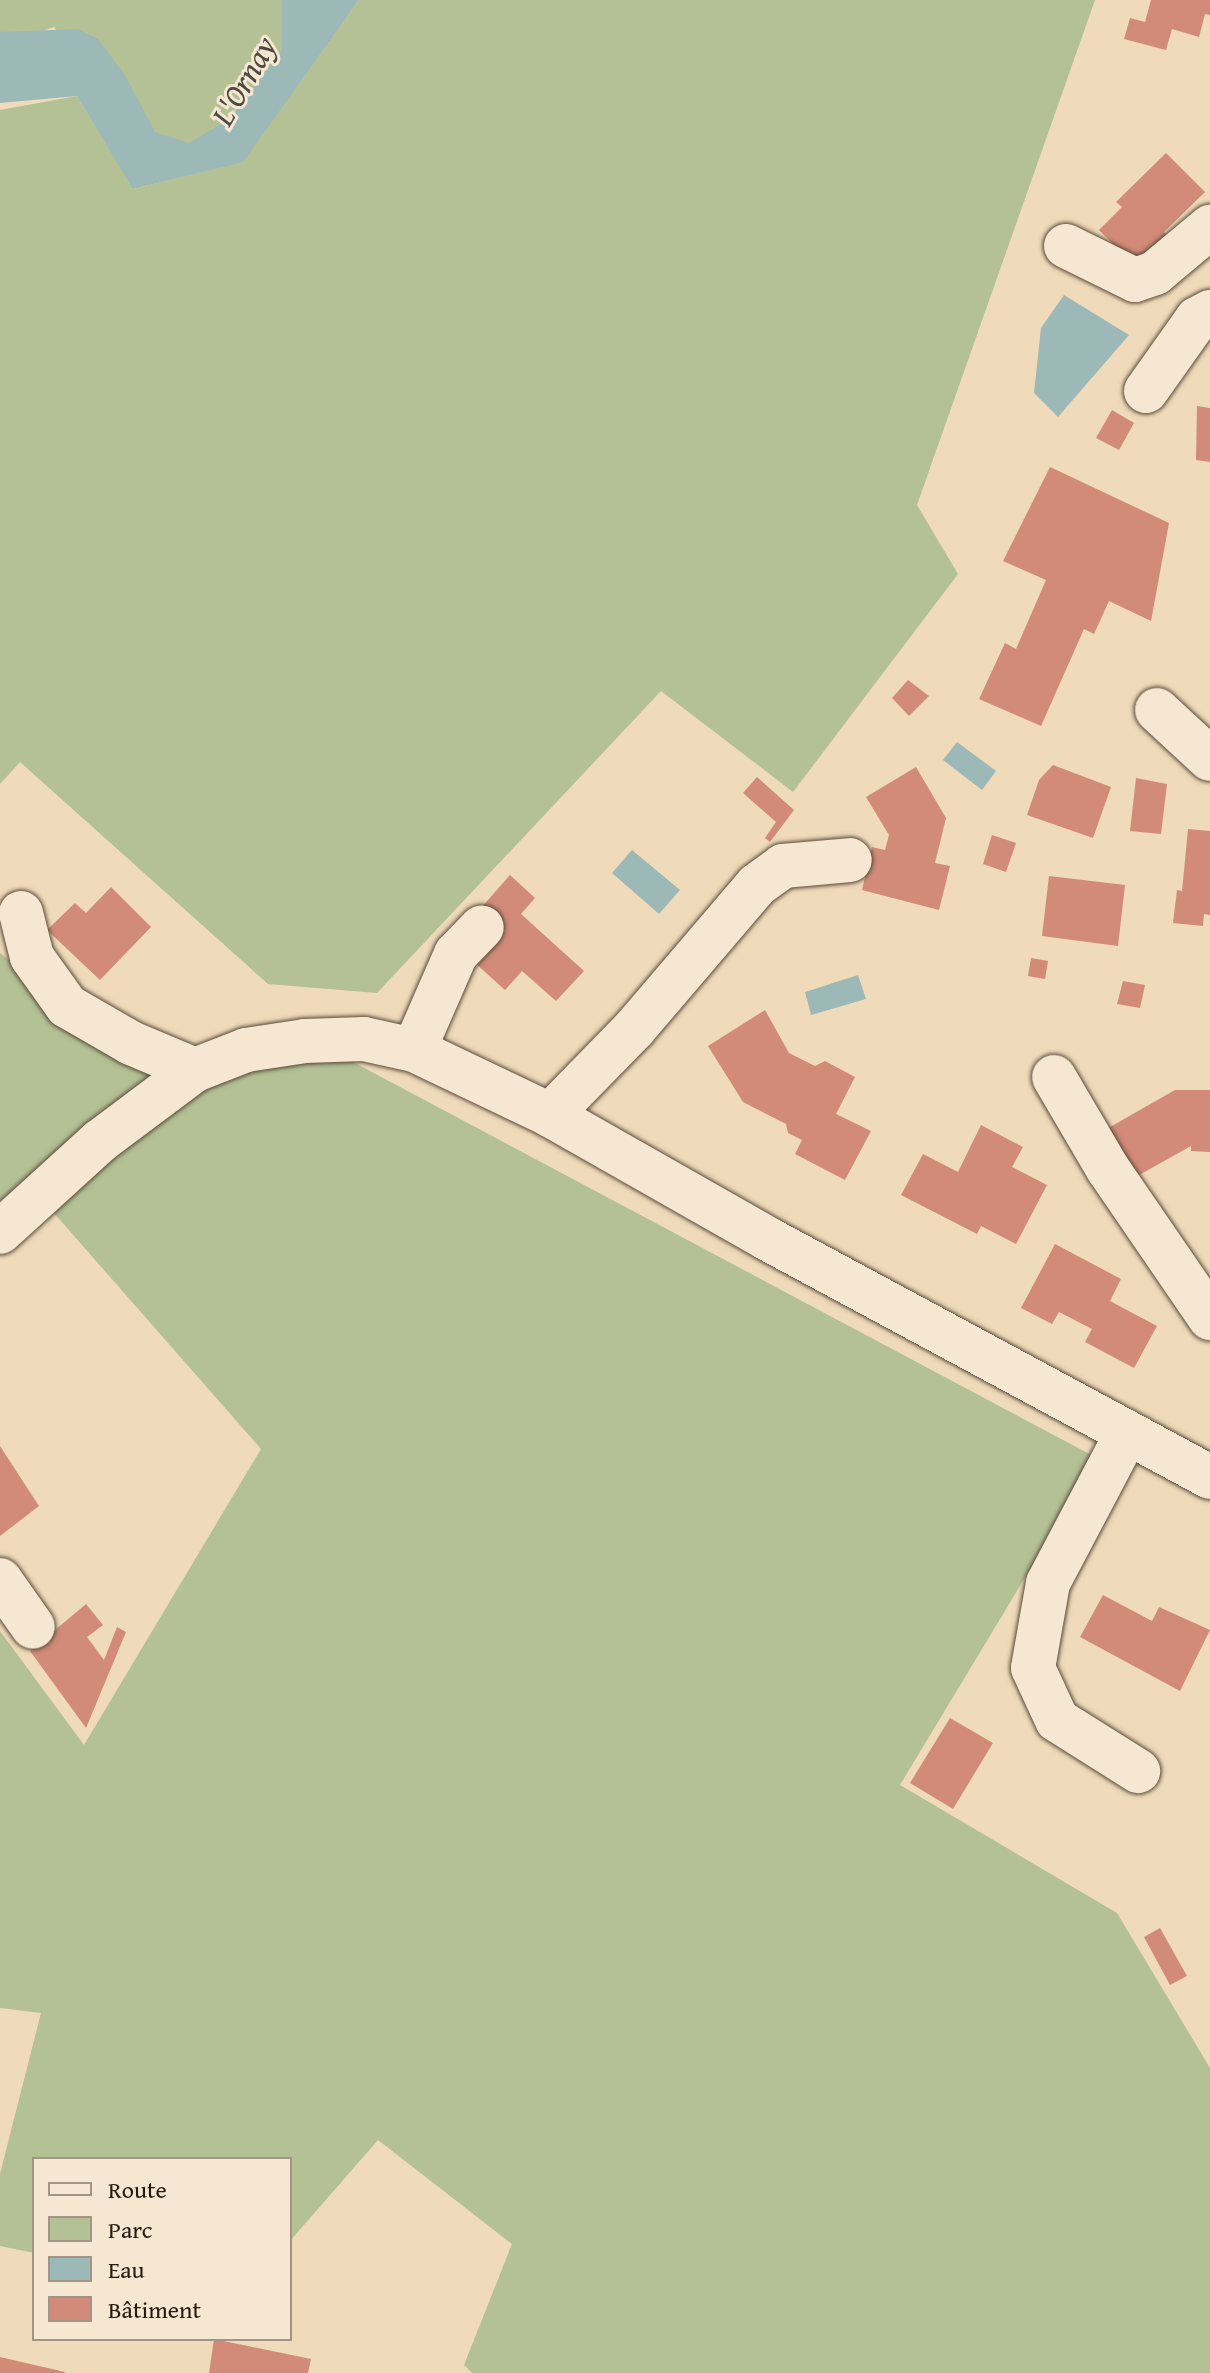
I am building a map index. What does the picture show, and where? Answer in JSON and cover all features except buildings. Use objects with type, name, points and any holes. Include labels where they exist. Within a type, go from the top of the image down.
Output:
[{"type":"street","points":[[1066,246],[1135,280],[1155,273],[1210,227]]},
{"type":"street","points":[[1146,391],[1197,319],[1210,312]]},
{"type":"street","points":[[1157,710],[1210,759]]},
{"type":"street","points":[[550,1115],[634,1029],[757,885],[783,866],[850,860]]},
{"type":"street","points":[[21,913],[32,957],[67,1006],[131,1043],[195,1070]]},
{"type":"street","points":[[414,1050],[456,954],[482,927]]},
{"type":"street","points":[[0,1232],[100,1141],[195,1070],[246,1050],[305,1041],[364,1039],[414,1050],[550,1115],[1126,1435],[1210,1477]]},
{"type":"street","points":[[1054,1077],[1108,1169],[1210,1318]]},
{"type":"street","points":[[1126,1435],[1048,1583],[1033,1668],[1057,1720],[1138,1771]]},
{"type":"street","points":[[0,1580],[33,1627]]},
{"type":"green space","points":[[0,0],[325,0],[293,50],[178,168],[54,27],[0,46]]},
{"type":"green space","points":[[359,0],[1095,0],[917,505],[958,574],[793,792],[661,691],[377,993],[268,984],[20,762],[0,784],[0,110],[77,96],[134,189],[243,161]]},
{"type":"green space","points":[[0,953],[135,1059],[340,1055],[1097,1458],[900,1785],[1117,1913],[1210,2068],[1210,2373],[472,2373],[464,2365],[512,2244],[378,2140],[292,2239],[292,2157],[32,2157],[32,2253],[0,2246],[0,2174],[41,2013],[0,2008],[0,1631],[84,1745],[261,1449],[25,1180],[0,1201]]},
{"type":"water","points":[[282,0],[359,0],[243,162],[133,189],[77,96],[0,103],[0,32],[78,29],[98,39],[125,75],[155,132],[189,143],[228,120],[282,50]]},
{"type":"water","points":[[1064,295],[1129,335],[1058,417],[1034,393],[1041,328]]},
{"type":"water","points":[[957,742],[996,771],[982,790],[943,760]]},
{"type":"water","points":[[632,850],[680,890],[659,914],[612,873]]},
{"type":"water","points":[[858,975],[866,999],[811,1015],[805,992]]},
{"type":"water label","name":"L'Ornay","points":[[244,81]]}]
